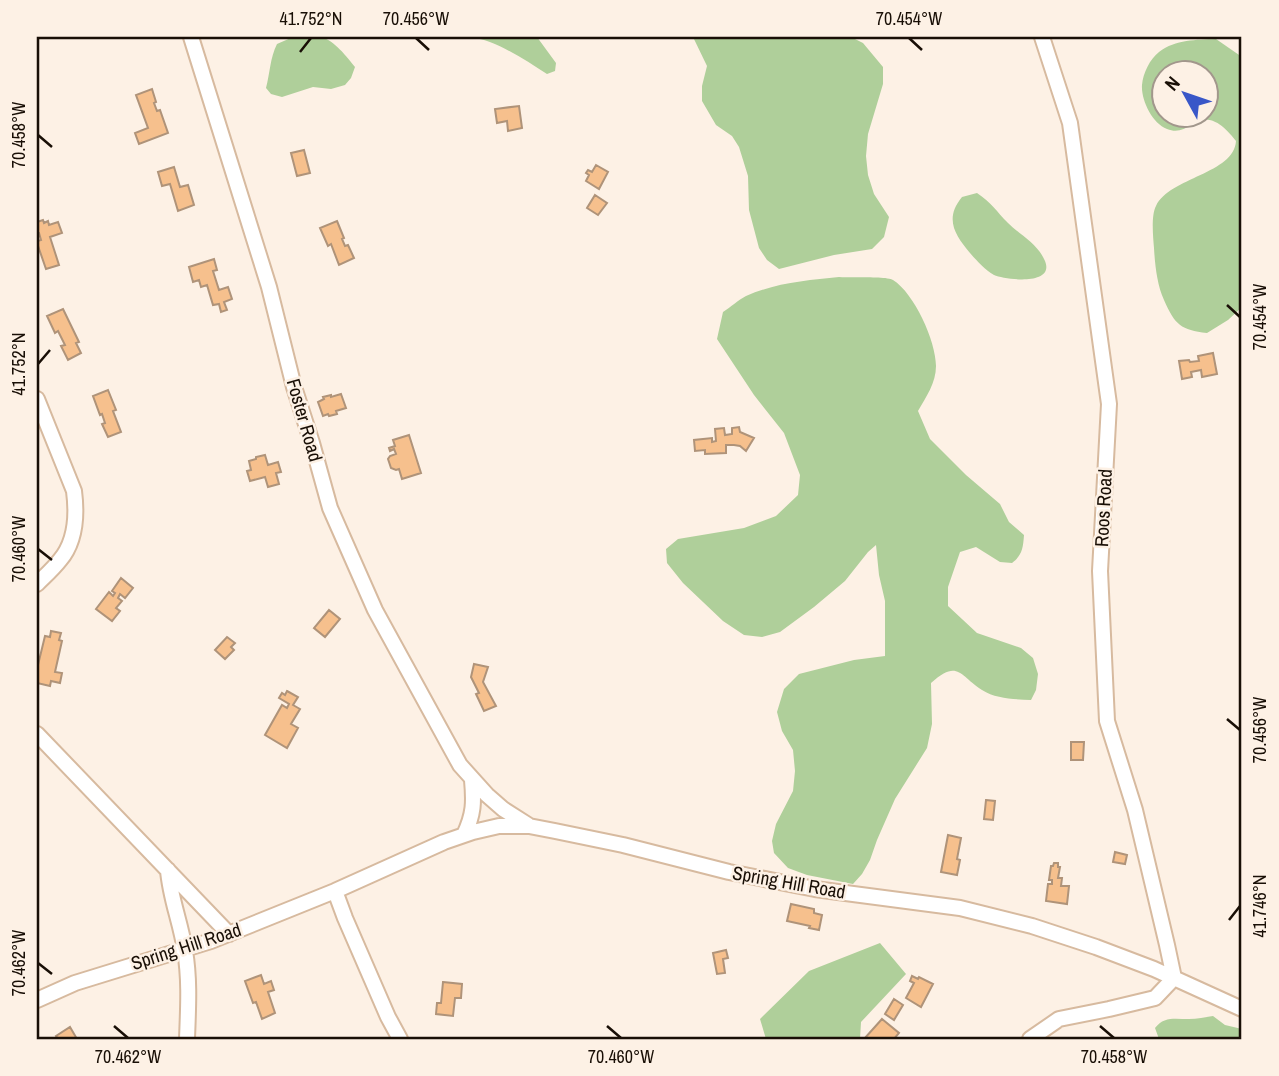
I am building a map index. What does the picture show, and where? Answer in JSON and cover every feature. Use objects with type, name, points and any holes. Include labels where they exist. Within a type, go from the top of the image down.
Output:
[{"type":"street","name":"Foster Road","points":[[191,37],[270,287],[294,387],[330,508],[375,610],[460,765],[503,809],[529,826]]},
{"type":"street","name":"Roos Road","points":[[1042,37],[1070,123],[1109,404],[1100,572],[1107,721],[1135,810],[1174,978]]},
{"type":"street","points":[[37,399],[74,491],[76,518],[68,549],[62,559],[37,584]]},
{"type":"street","points":[[37,734],[229,933]]},
{"type":"street","points":[[464,835],[471,822],[474,806],[472,780]]},
{"type":"street","name":"Spring Hill Road","points":[[37,1000],[75,982],[229,933],[464,835],[499,826],[529,826],[623,845],[729,872],[815,888],[960,908],[1032,926],[1174,978],[1242,1009]]},
{"type":"street","points":[[168,870],[174,908],[185,949],[188,976],[187,1039]]},
{"type":"street","points":[[335,891],[388,1017],[400,1039]]},
{"type":"street","points":[[1030,1039],[1059,1019],[1155,998],[1174,978]]},
{"type":"green space","points":[[318,36],[331,42],[355,67],[351,78],[345,85],[331,89],[313,87],[282,97],[271,94],[266,88],[275,49],[277,44],[293,37]]},
{"type":"green space","points":[[470,37],[537,37],[556,63],[555,71],[547,74],[500,46]]},
{"type":"green space","points":[[693,37],[851,37],[863,43],[883,67],[883,84],[868,134],[866,156],[874,194],[889,217],[884,237],[872,249],[834,255],[779,269],[767,260],[759,248],[749,210],[748,176],[739,147],[732,136],[716,125],[702,101],[702,86],[707,66]]},
{"type":"green space","points":[[1216,39],[1242,57],[1242,307],[1207,333],[1185,328],[1172,315],[1160,288],[1153,232],[1153,215],[1163,196],[1225,161],[1233,152],[1236,141],[1220,125],[1220,60],[1152,60],[1166,48],[1179,42]]},
{"type":"green space","points":[[1150,63],[1150,113],[1143,97],[1142,85]]},
{"type":"green space","points":[[977,193],[1038,250],[1045,261],[1046,269],[1043,274],[1028,279],[1000,277],[987,271],[970,253],[956,233],[953,220],[962,197]]},
{"type":"green space","points":[[839,277],[893,280],[916,306],[928,331],[935,356],[936,372],[918,411],[930,439],[1000,504],[1009,522],[1024,535],[1021,551],[1012,563],[1000,562],[976,547],[960,552],[948,587],[948,606],[977,633],[1021,648],[1033,658],[1038,674],[1036,690],[1031,700],[993,695],[953,671],[931,683],[932,724],[927,748],[895,799],[870,860],[853,884],[807,875],[788,868],[774,853],[772,841],[776,824],[793,791],[795,771],[793,750],[782,731],[777,712],[784,689],[799,674],[854,660],[885,656],[885,601],[876,545],[845,581],[814,607],[780,632],[762,637],[744,635],[723,621],[683,583],[667,563],[666,549],[678,539],[744,528],[776,516],[798,495],[800,475],[784,433],[754,395],[717,339],[723,312],[746,296],[780,285]]},
{"type":"green space","points":[[880,943],[906,974],[861,1022],[860,1039],[766,1039],[760,1019],[809,971]]},
{"type":"green space","points":[[1213,1016],[1225,1025],[1242,1029],[1242,1039],[1159,1039],[1155,1028],[1170,1019]]},
{"type":"building","points":[[152,89],[156,102],[154,103],[157,111],[160,110],[168,133],[139,144],[135,133],[148,128],[136,95]]},
{"type":"building","points":[[519,106],[522,128],[508,131],[507,121],[497,123],[495,109]]},
{"type":"building","points":[[304,150],[310,173],[297,176],[291,153]]},
{"type":"building","points":[[596,165],[608,172],[599,189],[586,181],[589,175],[586,173],[588,170],[592,172]]},
{"type":"building","points":[[174,167],[180,187],[188,185],[194,205],[178,211],[170,184],[162,186],[158,172]]},
{"type":"building","points":[[595,195],[607,203],[598,215],[587,208]]},
{"type":"building","points":[[43,220],[44,223],[48,221],[49,225],[58,222],[62,233],[50,237],[59,265],[46,269],[37,243],[41,240],[37,233],[37,222]]},
{"type":"building","points":[[337,221],[345,246],[348,245],[354,258],[339,265],[331,244],[328,246],[320,228]]},
{"type":"building","points":[[214,259],[217,270],[213,271],[219,290],[228,287],[232,299],[224,302],[227,310],[221,312],[219,304],[213,305],[207,285],[201,287],[199,280],[193,282],[189,267]]},
{"type":"building","points":[[63,309],[79,342],[76,343],[81,353],[68,360],[61,346],[65,345],[58,331],[55,333],[47,316]]},
{"type":"building","points":[[1213,353],[1217,374],[1202,377],[1201,370],[1191,372],[1192,377],[1182,379],[1179,361],[1199,361],[1198,356]]},
{"type":"building","points":[[108,390],[121,432],[108,437],[102,424],[105,423],[102,414],[100,415],[93,396]]},
{"type":"building","points":[[341,394],[346,408],[336,411],[337,414],[323,416],[318,402],[324,399],[323,397]]},
{"type":"building","points":[[739,427],[740,432],[754,438],[746,451],[740,446],[726,445],[726,453],[705,454],[705,450],[695,451],[694,440],[712,438],[712,442],[716,441],[715,429],[724,428],[725,435],[732,434],[732,428]]},
{"type":"building","points":[[409,435],[421,473],[402,479],[399,469],[391,468],[388,459],[396,454],[394,449],[390,451],[389,448],[395,446],[393,440]]},
{"type":"building","points":[[265,455],[268,465],[278,462],[281,472],[276,473],[279,484],[268,487],[265,477],[250,481],[247,471],[251,470],[249,461]]},
{"type":"building","points":[[121,578],[133,588],[125,598],[120,594],[118,598],[122,601],[116,608],[120,611],[112,621],[96,609],[109,592],[113,596],[115,593],[112,591]]},
{"type":"building","points":[[329,610],[340,619],[325,637],[314,628]]},
{"type":"building","points":[[51,631],[61,633],[59,640],[62,641],[55,672],[62,673],[60,683],[51,681],[50,686],[37,683],[37,669],[45,636],[50,637]]},
{"type":"building","points":[[227,637],[235,643],[231,647],[234,650],[225,659],[215,650]]},
{"type":"building","points":[[474,664],[488,667],[483,682],[496,706],[484,711],[471,677]]},
{"type":"building","points":[[287,691],[298,697],[293,705],[300,709],[291,724],[298,728],[287,748],[265,735],[282,705],[287,708],[289,704],[279,698]]},
{"type":"building","points":[[1071,742],[1084,742],[1083,760],[1071,760]]},
{"type":"building","points":[[986,800],[995,801],[993,820],[984,819]]},
{"type":"building","points":[[948,835],[961,838],[957,875],[941,872]]},
{"type":"building","points":[[1115,852],[1127,855],[1125,864],[1113,862]]},
{"type":"building","points":[[1054,863],[1058,863],[1060,867],[1058,878],[1062,878],[1061,886],[1069,886],[1067,904],[1046,901],[1048,884],[1052,884],[1052,880],[1049,880]]},
{"type":"building","points":[[791,904],[814,909],[814,913],[822,915],[819,930],[787,921]]},
{"type":"building","points":[[726,950],[728,958],[723,959],[725,973],[717,974],[713,953]]},
{"type":"building","points":[[261,975],[264,984],[271,981],[274,990],[268,992],[275,1013],[262,1019],[245,981]]},
{"type":"building","points":[[912,976],[933,984],[921,1007],[906,998],[914,983],[910,981]]},
{"type":"building","points":[[443,982],[462,984],[461,998],[455,998],[453,1016],[436,1014],[437,1003],[441,1003]]},
{"type":"building","points":[[894,999],[903,1005],[894,1020],[885,1014]]},
{"type":"building","points":[[882,1019],[899,1033],[894,1039],[864,1039]]},
{"type":"building","points":[[70,1027],[77,1039],[58,1039],[56,1036]]}]
